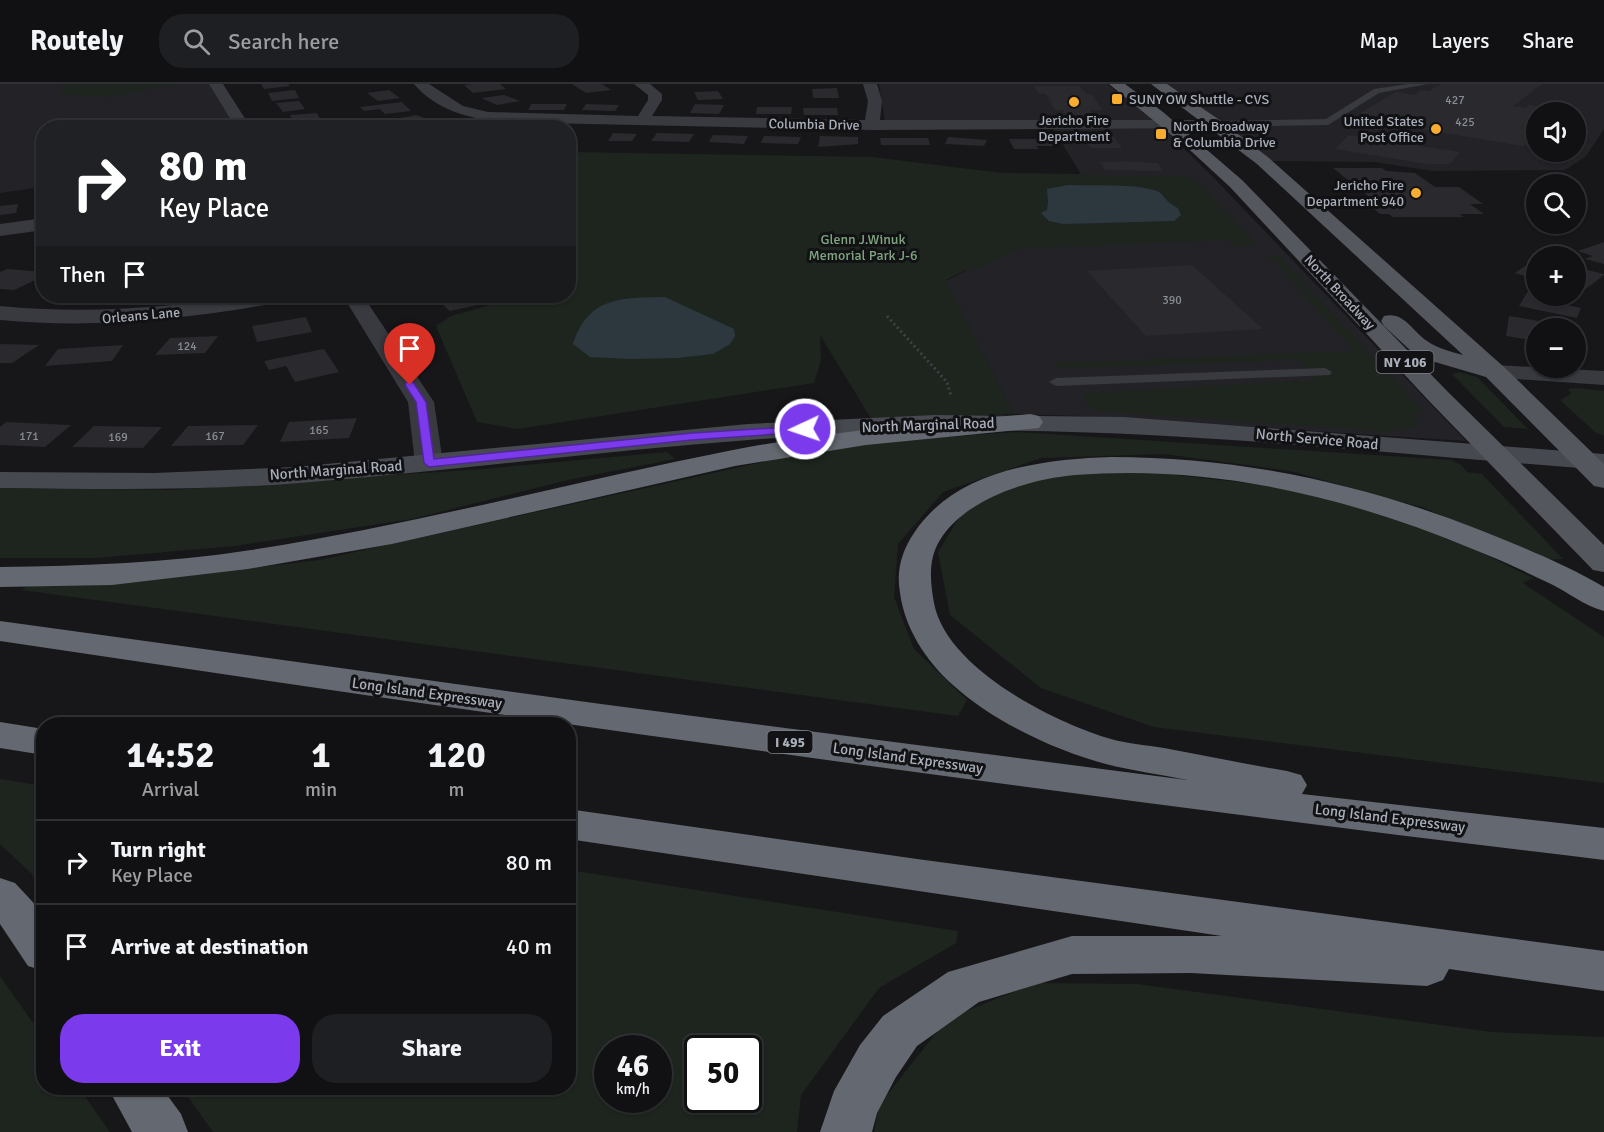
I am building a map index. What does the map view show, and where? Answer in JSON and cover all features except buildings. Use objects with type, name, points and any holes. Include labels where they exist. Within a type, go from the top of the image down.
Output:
[{"type":"highway","points":[[0,577],[112,574],[248,560],[392,535],[735,458],[866,437],[1030,422]]},
{"type":"highway","points":[[1592,843],[1104,750],[1026,718],[983,692],[952,665],[923,624],[915,600],[914,572],[920,551],[934,525],[958,503],[1010,479],[1053,469],[1136,464],[1214,469],[1303,484],[1399,509],[1530,562],[1604,601]]},
{"type":"highway","name":"Long Island Expressway","points":[[0,631],[359,684],[946,764],[1592,843]]},
{"type":"highway","points":[[0,735],[36,741]]},
{"type":"highway","points":[[576,825],[1604,973]]},
{"type":"highway","points":[[0,895],[20,916],[36,940]]},
{"type":"highway","points":[[846,1132],[852,1108],[878,1061],[900,1031],[965,986],[1072,955],[1191,954],[1604,973]]},
{"type":"highway","points":[[138,1095],[162,1132]]},
{"type":"main road","name":"North Broadway","points":[[1116,84],[1172,125],[1228,176],[1331,281],[1415,372],[1604,563]]},
{"type":"main road","points":[[1158,84],[1216,124],[1263,161],[1593,461],[1604,480]]},
{"type":"main road","points":[[1228,176],[1274,194],[1281,201]]},
{"type":"main road","points":[[1301,222],[1340,231]]},
{"type":"main road","points":[[1331,281],[1360,292],[1419,346],[1443,357],[1495,372]]},
{"type":"main road","name":"North Service Road","points":[[1030,422],[1232,432],[1593,461]]},
{"type":"main road","name":"North Marginal Road","points":[[0,480],[190,479],[295,475],[748,432],[1030,422]]},
{"type":"street","points":[[216,84],[239,120]]},
{"type":"street","name":"Columbia Drive","points":[[421,84],[449,106],[478,116],[561,120]]},
{"type":"street","points":[[641,84],[655,93],[655,100],[642,122]]},
{"type":"street","points":[[870,84],[875,101],[872,125]]},
{"type":"street","name":"Columbia Drive","points":[[576,120],[872,125],[1216,124]]},
{"type":"street","points":[[0,230],[36,225]]},
{"type":"street","name":"Orleans Lane","points":[[0,313],[44,318],[137,318],[239,303]]},
{"type":"street","points":[[345,303],[421,402],[429,463]]},
{"type":"street","points":[[1495,372],[1604,378]]},
{"type":"lane","points":[[1216,124],[1328,122],[1377,92],[1424,84]]},
{"type":"lane","points":[[1056,382],[1325,372]]},
{"type":"path","points":[[887,316],[947,382],[959,423]]},
{"type":"shaded area","points":[[0,84],[213,84],[236,120],[36,120],[36,188],[0,193]]},
{"type":"shaded area","points":[[879,84],[1107,84],[1157,122],[1212,176],[1466,441],[1080,416],[1014,414],[946,281],[1009,249],[1002,173],[1081,174],[1050,124],[885,123]]},
{"type":"shaded area","points":[[1158,84],[1604,84],[1604,129],[1586,156],[1586,102],[1526,102],[1526,162],[1577,162],[1565,170],[1433,171],[1374,162],[1263,161]]},
{"type":"shaded area","points":[[1068,185],[1148,188],[1159,192],[1178,208],[1181,215],[1174,221],[1063,224],[1049,221],[1041,213],[1047,210],[1047,189]]},
{"type":"shaded area","points":[[665,297],[734,329],[735,336],[730,344],[713,354],[677,358],[630,359],[590,357],[573,344],[580,328],[598,308],[621,300]]},
{"type":"green space","points":[[61,84],[176,84],[109,97],[61,94]]},
{"type":"green space","name":"Glenn J.Winuk Memorial Park J-6","points":[[576,152],[872,157],[1002,173],[1191,177],[1258,245],[1235,246],[1226,240],[1016,249],[983,267],[966,270],[946,280],[1014,414],[872,420],[820,335],[821,360],[814,383],[517,429],[477,422],[436,326],[451,316],[497,303],[576,303]],"holes":[[[1105,187],[1155,190],[1178,208],[1149,221],[1083,225],[1056,224],[1047,211],[1048,194]]]},
{"type":"green space","points":[[1247,256],[1279,256],[1423,411],[1416,411],[1415,420],[1420,421],[1412,428],[1391,432],[1110,412],[1092,407],[1081,393],[1317,380],[1300,360],[1058,369],[1055,363],[1354,351],[1270,257]]},
{"type":"green space","points":[[1460,372],[1477,377],[1528,429],[1504,427],[1452,374]]},
{"type":"green space","points":[[1568,389],[1604,391],[1604,436],[1595,432],[1560,400],[1571,394]]},
{"type":"green space","points":[[1017,432],[1451,460],[1461,465],[1467,472],[1482,474],[1563,559],[1542,560],[1425,508],[1290,471],[1164,454],[1041,458],[943,492],[898,544],[894,597],[914,649],[967,700],[958,716],[21,590],[31,584],[150,580],[319,560],[786,457],[890,441]]},
{"type":"green space","points":[[667,452],[675,459],[568,480],[412,519],[235,546],[96,558],[0,558],[0,488],[173,490],[482,469]]},
{"type":"green space","points":[[1141,471],[1289,488],[1388,516],[1464,544],[1533,578],[1523,583],[1604,637],[1604,783],[1154,727],[1041,688],[950,615],[938,552],[965,508],[1038,476]]},
{"type":"green space","points":[[0,779],[36,785],[36,880],[0,844]]},
{"type":"green space","points":[[576,871],[958,931],[956,943],[879,988],[801,1095],[797,1132],[213,1132],[187,1095],[576,1095]]},
{"type":"green space","points":[[0,976],[36,1027],[36,1095],[84,1095],[110,1132],[0,1132]]},
{"type":"green space","points":[[1036,983],[1137,984],[1492,1032],[1604,1037],[1604,1132],[874,1132],[879,1105],[948,1018]]},
{"type":"place","name":"SUNY OW Shuttle - CVS","points":[[1117,99]]},
{"type":"place","name":"Jericho Fire Department","points":[[1074,102]]},
{"type":"place","name":"United States Post Office","points":[[1436,129]]},
{"type":"place","name":"North Broadway & Columbia Drive","points":[[1161,134]]},
{"type":"place","name":"Jericho Fire Department 940","points":[[1416,193]]},
{"type":"route","points":[[410,385],[421,402],[429,463],[692,437],[805,429]]}]
